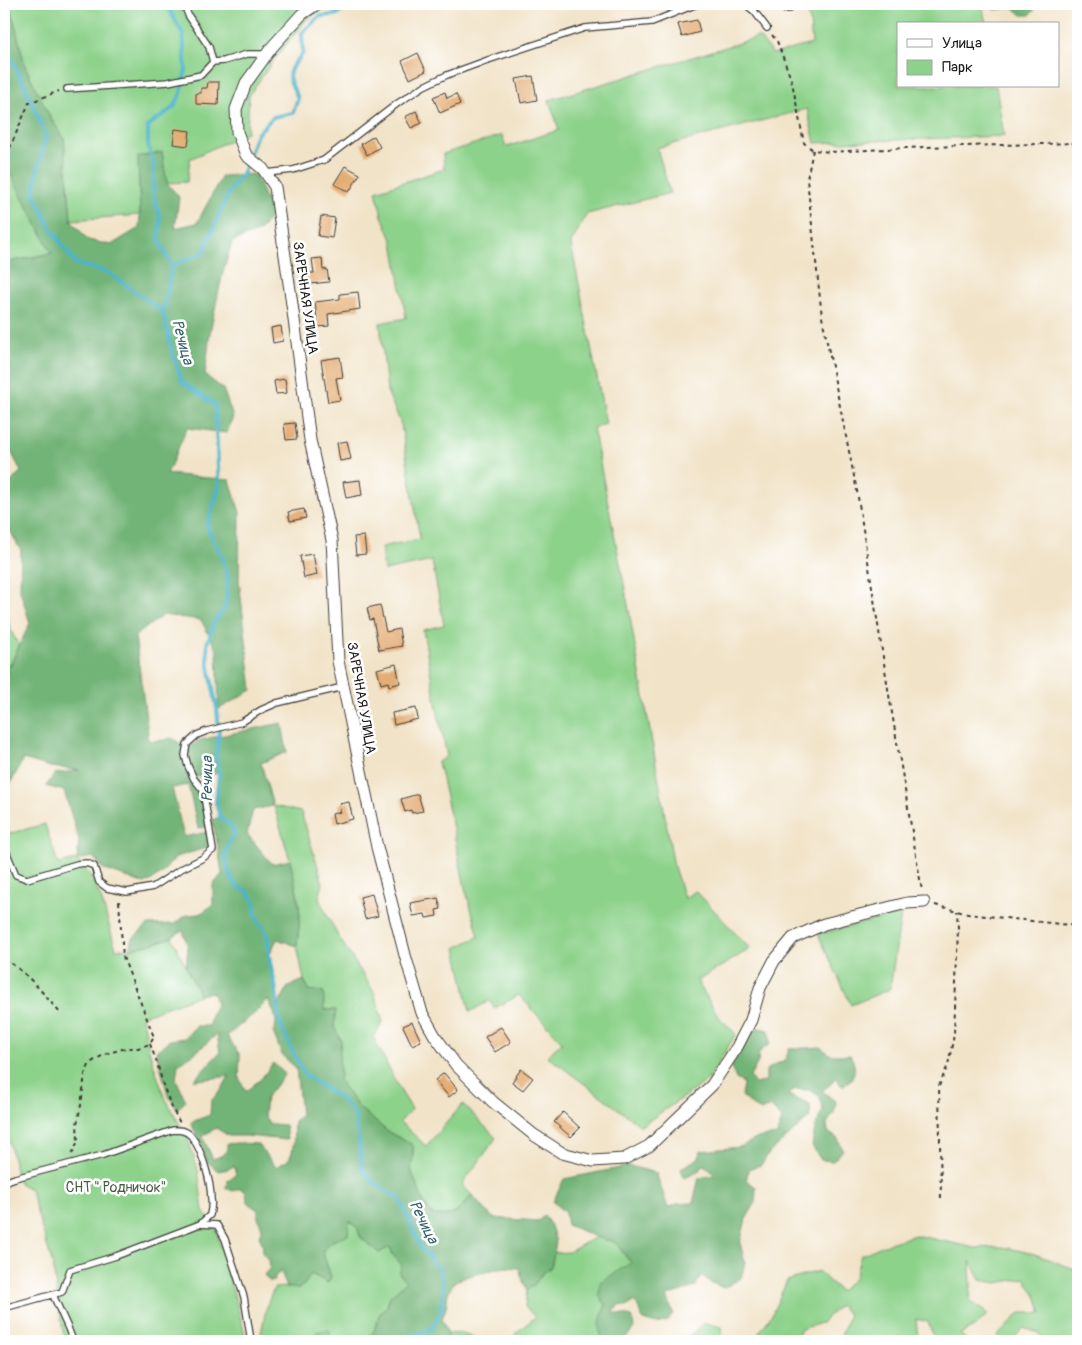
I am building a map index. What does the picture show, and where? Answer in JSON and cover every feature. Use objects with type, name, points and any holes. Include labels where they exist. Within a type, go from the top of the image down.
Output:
[{"type":"street","points":[[266,173],[246,156],[237,132],[236,109],[246,83],[267,54],[302,14],[317,4]]},
{"type":"street","name":"ЗАРЕЧНАЯ УЛИЦА","points":[[266,173],[274,187],[310,440],[332,540],[338,661],[377,847],[422,1013],[434,1036],[456,1066],[493,1102],[534,1135],[562,1152],[594,1161],[624,1159],[649,1146],[712,1086],[737,1047],[751,1020],[760,988],[774,961],[793,938],[824,924],[907,904],[924,902]]},
{"type":"lane","points":[[184,4],[188,15],[209,48],[213,62]]},
{"type":"lane","points":[[266,173],[293,170],[324,160],[398,103],[424,86],[447,75],[586,28],[652,22],[697,4]]},
{"type":"lane","points":[[745,4],[754,10],[766,28]]},
{"type":"lane","points":[[67,88],[168,82],[201,75],[213,62],[224,61],[247,54],[267,54]]},
{"type":"lane","points":[[4,846],[16,875],[27,879],[76,864],[86,863],[94,866],[99,882],[107,888],[127,892],[153,887],[180,869],[203,858],[213,850],[203,790],[194,779],[188,766],[185,755],[187,744],[197,735],[212,729],[242,722],[277,703],[343,687]]},
{"type":"lane","points":[[4,1182],[103,1155],[173,1130],[182,1130],[191,1135],[199,1151],[207,1173],[212,1198],[210,1215],[200,1224],[116,1256],[70,1270],[62,1292],[4,1308]]},
{"type":"lane","points":[[200,1224],[217,1225],[225,1239],[244,1298],[251,1341]]},
{"type":"lane","points":[[53,1295],[72,1341]]},
{"type":"path","points":[[766,28],[777,41],[792,82],[804,142],[813,150],[829,152],[1078,142]]},
{"type":"path","points":[[4,154],[9,150],[29,103],[67,88]]},
{"type":"path","points":[[813,150],[807,179],[822,317],[857,491],[924,902],[968,914],[1078,926]]},
{"type":"path","points":[[59,1166],[71,1154],[78,1141],[77,1124],[85,1074],[90,1063],[105,1054],[150,1044],[154,1037],[123,957],[119,901],[107,888]]},
{"type":"path","points":[[941,1198],[939,1086],[948,1065],[954,1034],[957,911]]},
{"type":"path","points":[[4,960],[14,963],[61,1014]]},
{"type":"path","points":[[150,1044],[164,1088],[172,1108],[178,1116],[180,1123],[177,1130]]},
{"type":"green space","points":[[4,4],[10,4],[25,66],[51,119],[64,138],[71,220],[88,240],[111,245],[139,228],[138,157],[162,152],[167,183],[179,197],[175,228],[197,223],[222,176],[255,174],[272,215],[259,231],[232,242],[222,276],[210,332],[205,375],[223,389],[233,417],[227,433],[187,428],[167,474],[230,480],[240,513],[239,581],[252,690],[219,709],[217,650],[201,620],[163,615],[135,636],[149,741],[172,738],[187,748],[200,740],[282,723],[287,752],[261,763],[273,806],[253,810],[247,834],[272,864],[290,860],[298,897],[300,916],[297,946],[277,939],[269,956],[278,1006],[288,987],[304,980],[309,990],[324,992],[324,1010],[336,1010],[334,1027],[341,1040],[339,1080],[358,1107],[388,1132],[413,1145],[411,1170],[423,1201],[431,1214],[445,1215],[455,1213],[472,1195],[493,1218],[539,1221],[544,1215],[551,1226],[556,1242],[551,1267],[527,1290],[519,1268],[504,1267],[468,1276],[454,1282],[448,1293],[442,1319],[448,1334],[447,1341],[366,1341],[374,1331],[379,1315],[387,1306],[390,1296],[406,1282],[399,1273],[402,1265],[393,1255],[390,1247],[379,1253],[361,1238],[357,1227],[350,1221],[348,1235],[332,1241],[323,1250],[331,1277],[328,1283],[311,1274],[305,1284],[298,1289],[287,1287],[281,1272],[276,1275],[274,1281],[269,1281],[264,1275],[270,1268],[269,1260],[262,1253],[263,1245],[259,1236],[262,1228],[258,1218],[258,1210],[249,1203],[246,1192],[240,1188],[233,1191],[226,1188],[227,1180],[236,1175],[234,1166],[218,1171],[207,1161],[191,1122],[210,1115],[211,1101],[222,1089],[229,1076],[194,1080],[220,1052],[217,1034],[195,1053],[178,1064],[176,1079],[186,1101],[177,1109],[168,1095],[156,1051],[170,1040],[185,1038],[196,1026],[209,1026],[212,1012],[217,1004],[212,992],[200,995],[186,967],[188,947],[183,930],[172,937],[131,949],[132,939],[148,925],[174,924],[187,915],[200,914],[213,905],[213,885],[222,874],[212,820],[220,817],[216,803],[219,772],[204,778],[192,775],[201,784],[207,827],[198,828],[188,785],[172,788],[184,837],[208,832],[209,847],[176,857],[160,875],[145,884],[103,869],[93,857],[77,860],[79,840],[64,791],[46,786],[55,774],[79,770],[51,767],[23,759],[10,785],[4,777],[4,681],[30,623],[20,590],[21,551],[4,519],[4,490],[21,471],[10,450],[4,446],[4,263],[52,253],[11,175],[4,179]],"holes":[[[268,1000],[276,1020],[273,1032],[282,1055],[296,1068],[301,1115],[294,1121],[292,1153],[287,1161],[276,1167],[257,1144],[237,1143],[227,1144],[227,1150],[221,1156],[213,1159],[202,1136],[216,1128],[229,1136],[287,1140],[285,1125],[270,1124],[264,1116],[266,1097],[285,1074],[273,1063],[261,1079],[246,1091],[239,1078],[240,1055],[227,1036]]]},
{"type":"green space","points":[[10,4],[331,4],[307,19],[273,61],[249,95],[247,132],[190,159],[187,182],[167,183],[138,157],[140,215],[71,220],[64,138],[51,119],[25,66]]},
{"type":"green space","points":[[804,4],[982,4],[986,22],[897,22],[897,88],[996,88],[1004,136],[815,143],[807,109],[657,148],[670,193],[587,214],[571,243],[606,424],[593,428],[626,594],[674,867],[684,898],[696,891],[750,949],[697,981],[719,1017],[736,1034],[707,1081],[641,1126],[547,1056],[562,1042],[519,995],[495,1008],[489,1001],[470,1012],[456,948],[479,936],[465,888],[438,762],[447,756],[423,630],[444,625],[432,561],[384,571],[381,547],[420,539],[401,424],[387,391],[380,323],[406,318],[393,242],[382,216],[376,191],[444,169],[443,154],[502,135],[506,147],[559,130],[549,100],[759,37],[773,54],[812,44],[810,22]]},
{"type":"green space","points":[[990,4],[1034,4],[1036,8],[1030,15],[1022,15],[1013,7],[994,10]]},
{"type":"green space","points":[[11,174],[52,253],[4,263],[4,179]]},
{"type":"green space","points":[[4,605],[11,631],[19,646],[4,681]]},
{"type":"green space","points":[[274,806],[301,812],[323,883],[319,899],[338,936],[374,992],[383,1022],[373,1037],[400,1090],[412,1109],[400,1122],[426,1146],[463,1104],[496,1138],[462,1185],[472,1195],[455,1213],[445,1215],[431,1214],[423,1201],[411,1170],[413,1145],[388,1132],[358,1107],[339,1080],[341,1040],[334,1027],[336,1010],[324,1010],[304,980],[297,946],[300,916],[298,897],[290,860]]},
{"type":"green space","name":"СНТ \" Родничок\"","points":[[45,824],[58,864],[77,860],[91,876],[102,901],[116,949],[145,946],[172,937],[200,995],[142,1016],[149,1050],[163,1093],[188,1139],[198,1170],[203,1211],[216,1230],[247,1341],[67,1341],[63,1332],[52,1262],[30,1189],[19,1183],[6,1130],[4,1112],[4,835]]},
{"type":"green space","points":[[901,914],[890,989],[851,1005],[818,934]]},
{"type":"green space","points":[[754,1027],[769,1030],[770,1044],[759,1052],[758,1062],[750,1077],[755,1084],[766,1081],[766,1070],[786,1059],[789,1049],[820,1047],[831,1055],[850,1055],[854,1064],[854,1073],[850,1080],[842,1086],[835,1077],[832,1083],[822,1091],[836,1102],[834,1113],[827,1123],[828,1132],[838,1139],[843,1150],[833,1161],[821,1160],[812,1146],[815,1128],[823,1109],[820,1097],[810,1090],[795,1089],[788,1095],[810,1105],[810,1117],[770,1152],[761,1165],[749,1169],[746,1180],[756,1187],[755,1204],[746,1219],[740,1243],[745,1263],[741,1278],[724,1288],[712,1283],[701,1275],[695,1287],[667,1296],[673,1313],[668,1321],[656,1324],[643,1320],[639,1308],[634,1301],[628,1306],[618,1305],[614,1313],[632,1317],[634,1328],[622,1340],[605,1341],[600,1333],[601,1319],[606,1305],[599,1295],[600,1282],[631,1263],[615,1242],[596,1237],[567,1225],[565,1213],[553,1202],[564,1179],[630,1166],[656,1173],[668,1208],[677,1204],[693,1203],[699,1178],[715,1175],[704,1165],[698,1172],[684,1178],[681,1168],[699,1158],[701,1151],[740,1147],[758,1138],[777,1135],[782,1119],[771,1106],[761,1111],[742,1097],[743,1083],[736,1079],[731,1067]]},
{"type":"green space","points":[[349,1220],[357,1227],[361,1238],[390,1247],[393,1255],[402,1265],[407,1283],[390,1296],[387,1306],[379,1315],[374,1331],[366,1341],[332,1341],[329,1330],[316,1332],[318,1341],[300,1341],[295,1338],[289,1341],[279,1341],[276,1337],[266,1341],[257,1341],[274,1288],[287,1287],[298,1289],[305,1284],[311,1274],[328,1283],[331,1277],[323,1250],[332,1241],[348,1235]]},
{"type":"green space","points":[[915,1235],[975,1248],[1002,1247],[1035,1254],[1074,1269],[1078,1275],[1078,1341],[1044,1341],[1039,1333],[1023,1328],[1012,1341],[993,1341],[1020,1313],[1042,1313],[1036,1296],[1025,1278],[997,1283],[980,1280],[970,1261],[970,1301],[988,1314],[974,1327],[960,1334],[968,1341],[938,1341],[934,1338],[928,1322],[916,1319],[918,1337],[900,1341],[839,1341],[849,1315],[840,1305],[821,1323],[801,1329],[796,1341],[753,1341],[771,1316],[787,1281],[818,1271],[840,1291],[854,1279],[861,1255]]},
{"type":"green space","points":[[596,1237],[615,1242],[631,1263],[619,1271],[606,1305],[602,1338],[605,1341],[508,1341],[535,1317],[525,1307],[527,1290],[551,1267],[554,1253],[569,1252]]},
{"type":"green space","points":[[705,1323],[722,1327],[723,1341],[683,1341]]},
{"type":"green space","points":[[329,1330],[332,1341],[318,1341],[316,1332]]},
{"type":"green space","points":[[463,1333],[484,1341],[447,1341],[448,1334]]},
{"type":"building","points":[[782,4],[792,4],[792,12],[783,13]]},
{"type":"building","points":[[697,20],[700,32],[682,37],[678,24]]},
{"type":"building","points":[[418,53],[426,71],[410,79],[402,61]]},
{"type":"building","points":[[533,76],[537,100],[521,103],[516,79]]},
{"type":"building","points":[[208,82],[219,82],[218,105],[196,104],[196,93],[201,93],[201,88],[207,88]]},
{"type":"building","points":[[445,92],[447,98],[456,94],[460,104],[440,113],[433,97]]},
{"type":"building","points":[[416,111],[422,123],[411,128],[405,117]]},
{"type":"building","points":[[175,129],[190,131],[188,146],[173,144]]},
{"type":"building","points":[[374,136],[380,147],[367,155],[361,144]]},
{"type":"building","points":[[345,166],[360,174],[349,192],[334,184]]},
{"type":"building","points":[[321,216],[335,218],[332,238],[318,236]]},
{"type":"building","points":[[322,258],[323,270],[327,269],[329,282],[310,284],[308,273],[314,273],[312,259]]},
{"type":"building","points":[[358,292],[360,309],[328,314],[329,326],[318,327],[315,302],[340,299],[340,294]]},
{"type":"building","points":[[281,326],[283,341],[273,343],[271,328]]},
{"type":"building","points":[[340,357],[343,377],[336,378],[340,400],[328,402],[321,360]]},
{"type":"building","points":[[285,379],[287,393],[276,394],[274,381]]},
{"type":"building","points":[[295,423],[297,439],[286,440],[284,424]]},
{"type":"building","points":[[347,441],[351,459],[340,461],[337,443]]},
{"type":"building","points":[[360,480],[362,495],[346,498],[343,482]]},
{"type":"building","points":[[304,509],[306,518],[290,521],[288,512]]},
{"type":"building","points":[[364,536],[366,554],[356,555],[354,537]]},
{"type":"building","points":[[313,554],[317,575],[304,578],[300,556]]},
{"type":"building","points":[[380,605],[386,632],[399,629],[402,646],[379,650],[373,619],[370,620],[367,608]]},
{"type":"building","points":[[396,664],[400,683],[389,686],[388,682],[381,684],[377,669]]},
{"type":"building","points":[[416,708],[418,719],[394,725],[392,713]]},
{"type":"building","points":[[418,794],[423,811],[412,813],[411,810],[405,812],[401,799]]},
{"type":"building","points":[[349,802],[353,819],[334,824],[332,814],[340,812],[339,804]]},
{"type":"building","points":[[372,894],[378,916],[365,919],[360,897]]},
{"type":"building","points":[[438,898],[441,909],[436,910],[437,916],[426,918],[425,914],[413,916],[410,903]]},
{"type":"building","points":[[412,1022],[421,1041],[412,1045],[403,1026]]},
{"type":"building","points":[[501,1027],[511,1042],[495,1052],[485,1037]]},
{"type":"building","points":[[521,1069],[533,1078],[523,1090],[512,1082]]},
{"type":"building","points":[[444,1073],[458,1090],[449,1097],[435,1080]]},
{"type":"building","points":[[563,1112],[580,1128],[571,1137],[554,1122]]},
{"type":"waterway","points":[[4,4],[8,52],[46,136],[34,193],[51,228],[75,263],[109,273],[163,312]]},
{"type":"waterway","name":"Речица","points":[[166,4],[183,34],[186,70],[181,93],[174,107],[148,126],[148,145],[154,166],[153,194],[160,217],[159,241],[172,266],[163,312],[172,351],[182,382],[215,405],[219,488],[207,526],[222,555],[228,579],[225,607],[214,623],[207,644],[219,733],[216,756],[219,772],[216,803],[220,817],[229,824],[235,833],[229,842],[225,857],[230,875],[236,886],[247,891],[254,900],[256,917],[267,934],[279,1021],[304,1074],[341,1099],[355,1115],[363,1171],[377,1185],[400,1199],[421,1248],[441,1271],[443,1288],[441,1311],[431,1329],[406,1341]]},
{"type":"waterway","name":"Речица","points":[[172,266],[203,253],[230,190],[243,173],[257,134],[273,117],[293,113],[298,98],[291,84],[289,74],[303,53],[302,33],[320,16],[335,15],[355,4]]}]
